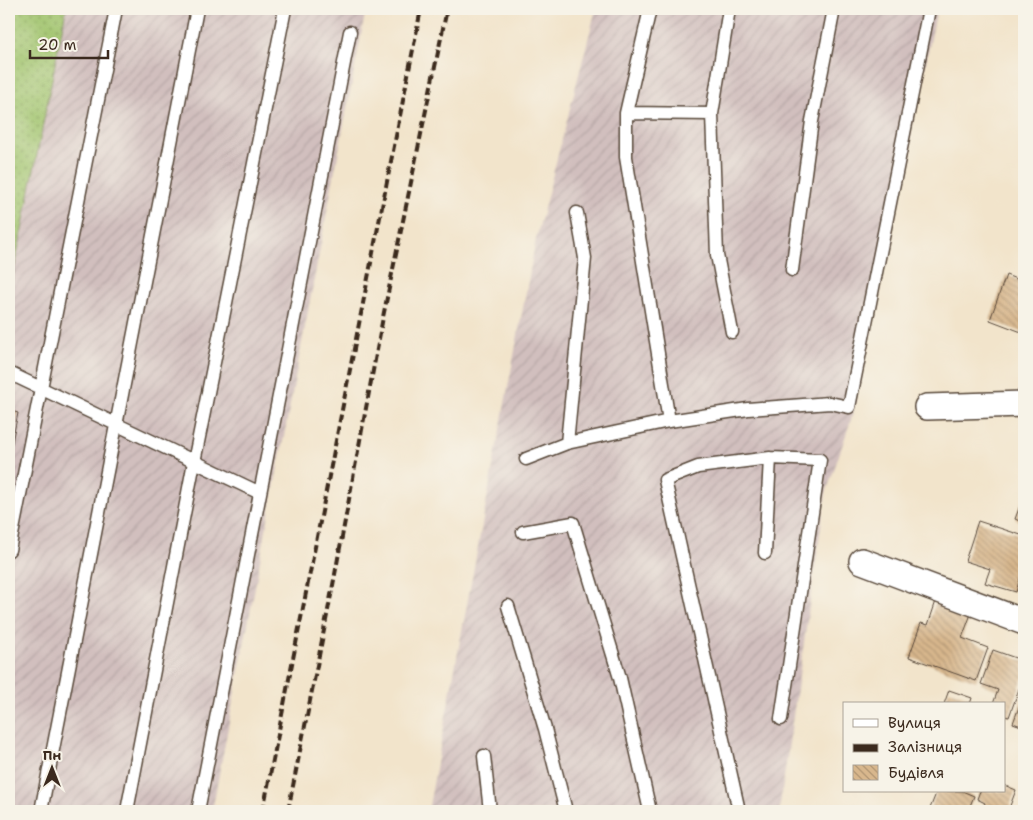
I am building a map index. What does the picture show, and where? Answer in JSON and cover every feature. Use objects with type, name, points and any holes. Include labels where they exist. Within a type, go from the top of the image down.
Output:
[{"type":"street","points":[[927,407],[1024,404]]},
{"type":"street","points":[[862,561],[1024,622]]},
{"type":"lane","points":[[9,550],[116,9]]},
{"type":"lane","points":[[41,811],[197,9]]},
{"type":"lane","points":[[127,811],[194,462],[285,9]]},
{"type":"lane","points":[[650,9],[626,113],[626,156],[669,421]]},
{"type":"lane","points":[[729,9],[712,114],[717,255],[732,332]]},
{"type":"lane","points":[[792,270],[812,121],[834,9]]},
{"type":"lane","points":[[526,459],[568,443],[669,421],[748,409],[830,403],[849,407],[929,9]]},
{"type":"lane","points":[[198,811],[350,32]]},
{"type":"lane","points":[[626,113],[712,114]]},
{"type":"lane","points":[[568,443],[585,258],[577,213]]},
{"type":"lane","points":[[9,373],[260,493]]},
{"type":"lane","points":[[764,554],[770,458]]},
{"type":"lane","points":[[739,811],[665,480],[698,467],[770,458],[820,460],[781,719]]},
{"type":"lane","points":[[523,532],[573,523],[620,678],[650,811]]},
{"type":"lane","points":[[508,606],[545,730],[566,811]]},
{"type":"lane","points":[[484,756],[490,811]]},
{"type":"shaded area","points":[[66,9],[366,9],[212,811],[9,811],[9,295]]},
{"type":"shaded area","points":[[596,9],[937,9],[852,417],[826,493],[779,811],[428,811],[536,239]]},
{"type":"green space","points":[[9,9],[66,9],[9,295]]},
{"type":"building","points":[[1006,275],[1024,282],[1024,333],[990,320]]},
{"type":"building","points":[[9,410],[18,413],[10,452],[9,452]]},
{"type":"building","points":[[1024,495],[1024,523],[1015,519]]},
{"type":"building","points":[[978,521],[1024,536],[1024,566],[1016,592],[985,583],[990,569],[965,561]]},
{"type":"building","points":[[936,601],[971,614],[962,638],[988,648],[976,681],[909,657],[921,623],[928,625]]},
{"type":"building","points":[[993,650],[1024,661],[1024,675],[1009,717],[1006,716],[1006,702],[994,702],[998,690],[981,684]]},
{"type":"building","points":[[949,690],[972,698],[971,702],[945,702]]},
{"type":"building","points":[[1022,699],[1024,700],[1024,727],[1013,723]]},
{"type":"building","points":[[1006,786],[1016,790],[1008,811],[982,811],[985,803],[977,799],[980,792],[1006,792]]},
{"type":"building","points":[[937,792],[964,792],[974,796],[968,811],[929,811]]},
{"type":"railway","points":[[263,811],[421,9]]},
{"type":"railway","points":[[288,811],[333,585],[383,317],[447,9]]}]
